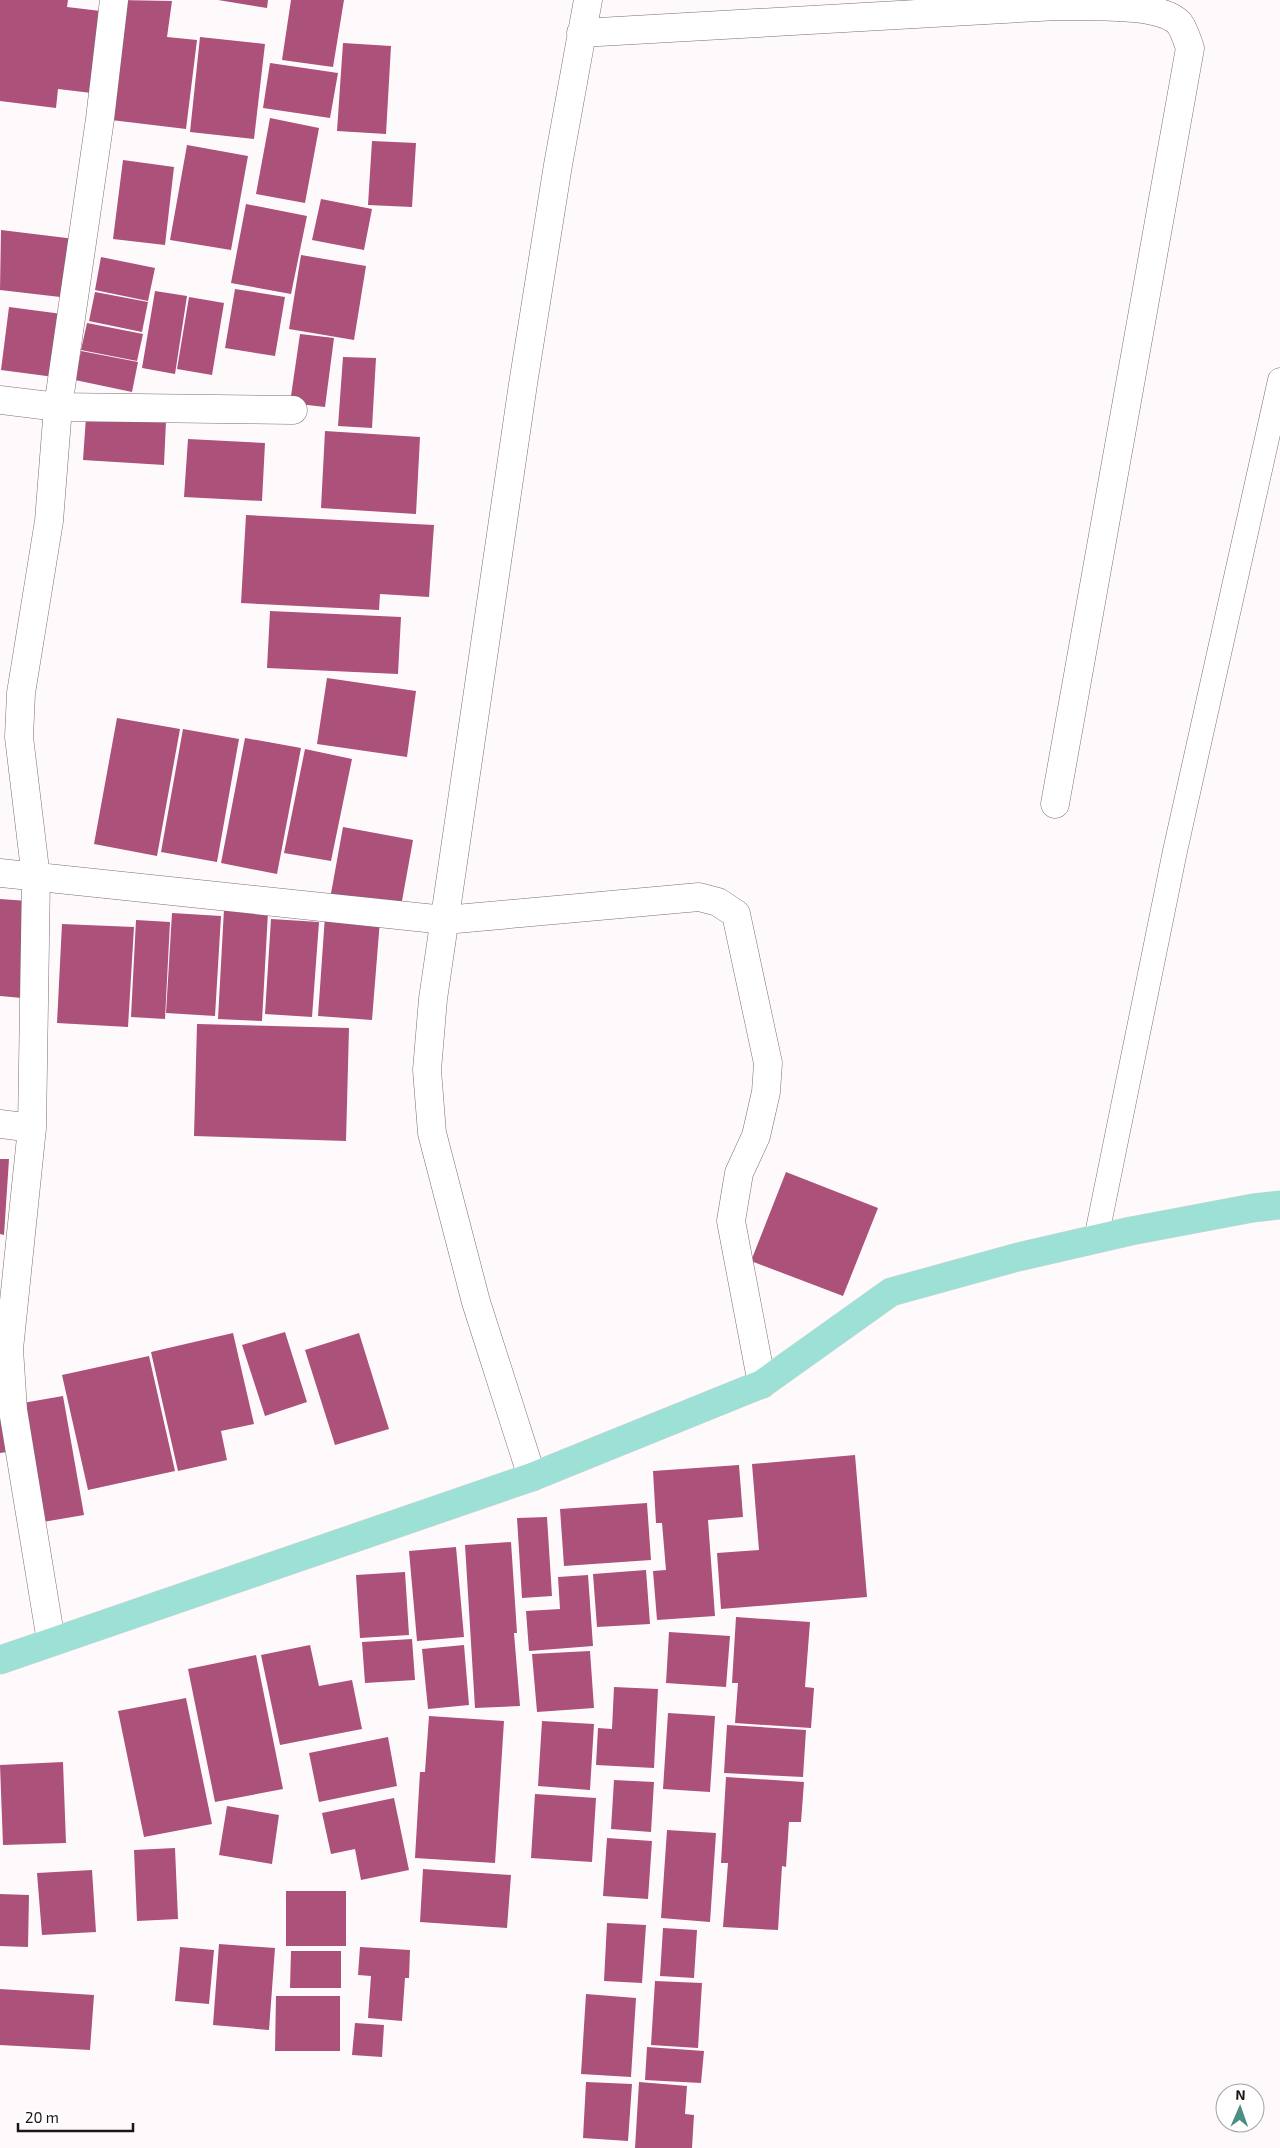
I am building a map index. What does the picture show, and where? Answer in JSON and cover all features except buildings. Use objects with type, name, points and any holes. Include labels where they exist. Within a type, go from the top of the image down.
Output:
[{"type":"main road","points":[[0,1660],[532,1477],[762,1384],[891,1292],[1096,1239],[1234,1211],[1280,1206]]},
{"type":"street","points":[[51,1641],[13,1410],[9,1349],[32,1128],[36,878],[19,738],[21,694],[49,521],[58,407],[100,119],[114,0]]},
{"type":"street","points":[[532,1477],[476,1302],[432,1133],[427,1070],[433,998],[523,384],[588,0]]},
{"type":"street","points":[[581,33],[1057,6],[1134,7],[1162,14],[1178,23],[1190,48],[1055,804]]},
{"type":"street","points":[[0,400],[58,407],[293,410]]},
{"type":"street","points":[[0,873],[445,920],[699,897],[718,902],[736,914],[768,1063],[764,1101],[756,1136],[739,1173],[731,1221],[762,1384]]},
{"type":"street","points":[[0,1124],[32,1128]]},
{"type":"lane","points":[[1096,1239],[1175,851],[1280,380]]}]
